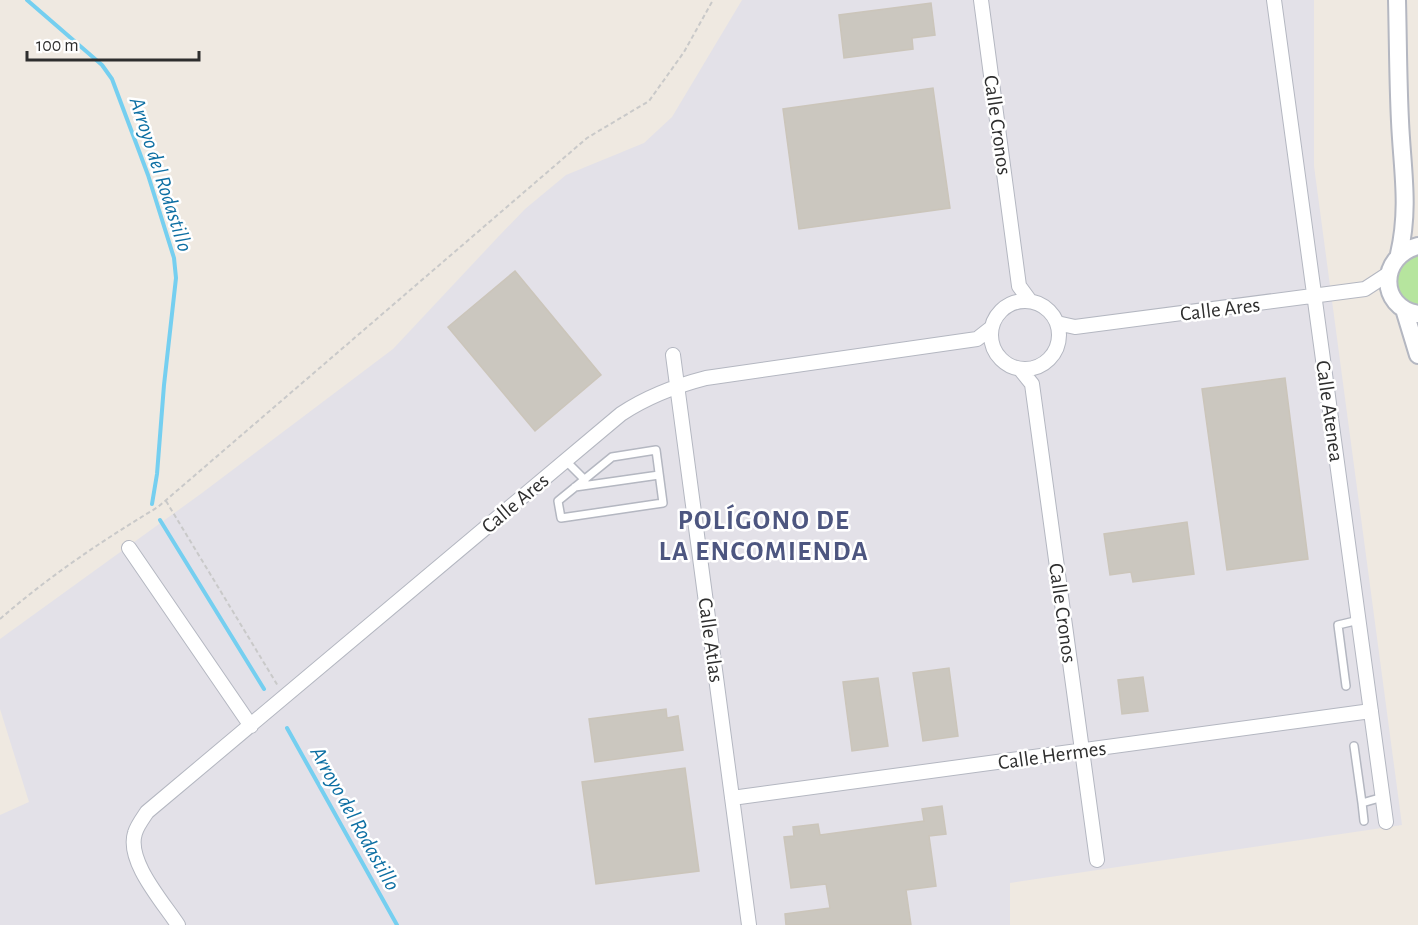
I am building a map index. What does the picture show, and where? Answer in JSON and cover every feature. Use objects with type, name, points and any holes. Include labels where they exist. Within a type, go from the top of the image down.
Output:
[{"type":"street","name":"Calle Cronos","points":[[981,0],[1019,286],[1030,302]]},
{"type":"street","name":"Calle Atenea","points":[[1274,0],[1386,822]]},
{"type":"street","points":[[1397,0],[1400,119],[1406,200],[1405,229],[1400,254]]},
{"type":"street","points":[[1406,200],[1418,222]]},
{"type":"street","points":[[1418,246],[1400,254],[1388,274],[1405,307],[1418,355]]},
{"type":"street","name":"Calle Ares","points":[[1057,323],[1076,327],[1365,290],[1388,274]]},
{"type":"street","points":[[1011,304],[1019,286]]},
{"type":"street","name":"Calle Ares","points":[[1365,290],[1405,307]]},
{"type":"street","points":[[1030,302],[1046,309],[1057,323],[1058,340],[1052,356],[1038,367],[1020,369],[1000,359],[992,346],[991,328],[995,318],[1011,304],[1030,302]]},
{"type":"street","name":"Calle Ares","points":[[1058,340],[1076,327]]},
{"type":"street","name":"Calle Ares","points":[[178,925],[140,869],[134,852],[135,833],[147,812],[621,414],[641,401],[676,386],[706,378],[976,339],[991,328]]},
{"type":"street","points":[[976,339],[992,346]]},
{"type":"street","name":"Calle Atlas","points":[[673,355],[749,925]]},
{"type":"street","points":[[1032,384],[1038,367]]},
{"type":"street","points":[[1020,369],[1032,384]]},
{"type":"street","name":"Calle Cronos","points":[[1032,384],[1097,860]]},
{"type":"street","points":[[129,548],[251,726]]},
{"type":"street","name":"Calle Hermes","points":[[732,798],[1371,711]]},
{"type":"lane","points":[[656,450],[659,476],[663,503],[561,518],[558,501],[612,457],[656,450]]},
{"type":"lane","points":[[566,461],[585,480]]},
{"type":"lane","points":[[575,487],[659,476]]},
{"type":"lane","points":[[1346,686],[1338,625],[1359,620]]},
{"type":"lane","points":[[1354,746],[1364,821]]},
{"type":"lane","points":[[1362,803],[1383,797]]},
{"type":"path","points":[[0,619],[85,555],[166,501],[587,138],[650,101],[684,52],[713,0]]},
{"type":"path","points":[[166,501],[285,697]]},
{"type":"shaded area","points":[[742,0],[1314,0],[1314,166],[1402,825],[1010,883],[1010,925],[0,925],[0,815],[29,802],[0,709],[0,639],[202,493],[393,349],[525,209],[566,175],[644,143],[672,117]]},
{"type":"green space","points":[[1418,255],[1418,307],[1402,297],[1397,281],[1403,266],[1409,259]]},
{"type":"building","points":[[931,3],[935,35],[912,38],[913,49],[844,58],[839,15]]},
{"type":"building","points":[[933,88],[950,208],[799,229],[783,109]]},
{"type":"building","points":[[515,271],[601,375],[535,431],[448,327]]},
{"type":"building","points":[[1285,378],[1308,559],[1227,570],[1202,389]]},
{"type":"building","points":[[1187,522],[1194,574],[1133,582],[1131,572],[1110,575],[1104,534]]},
{"type":"building","points":[[949,668],[958,736],[923,741],[913,673]]},
{"type":"building","points":[[1143,677],[1148,711],[1122,714],[1118,680]]},
{"type":"building","points":[[878,678],[888,746],[852,751],[843,682]]},
{"type":"building","points":[[666,709],[667,718],[678,716],[683,750],[595,762],[589,719]]},
{"type":"building","points":[[685,768],[699,871],[596,884],[582,782]]},
{"type":"building","points":[[942,806],[946,834],[929,836],[936,886],[906,890],[911,925],[786,925],[785,914],[830,908],[826,884],[791,888],[784,837],[794,836],[793,827],[818,824],[820,835],[924,821],[922,809]]},
{"type":"waterway","name":"Arroyo del Rodastillo","points":[[27,0],[102,65],[112,79],[148,175],[174,258],[176,278],[157,474],[152,504]]},
{"type":"waterway","name":"Arroyo del Rodastillo","points":[[160,520],[264,689]]},
{"type":"waterway","name":"Arroyo del Rodastillo","points":[[287,728],[397,925]]},
{"type":"district","name":"POLÍGONO DE LA ENCOMIENDA","points":[[764,536]]}]
